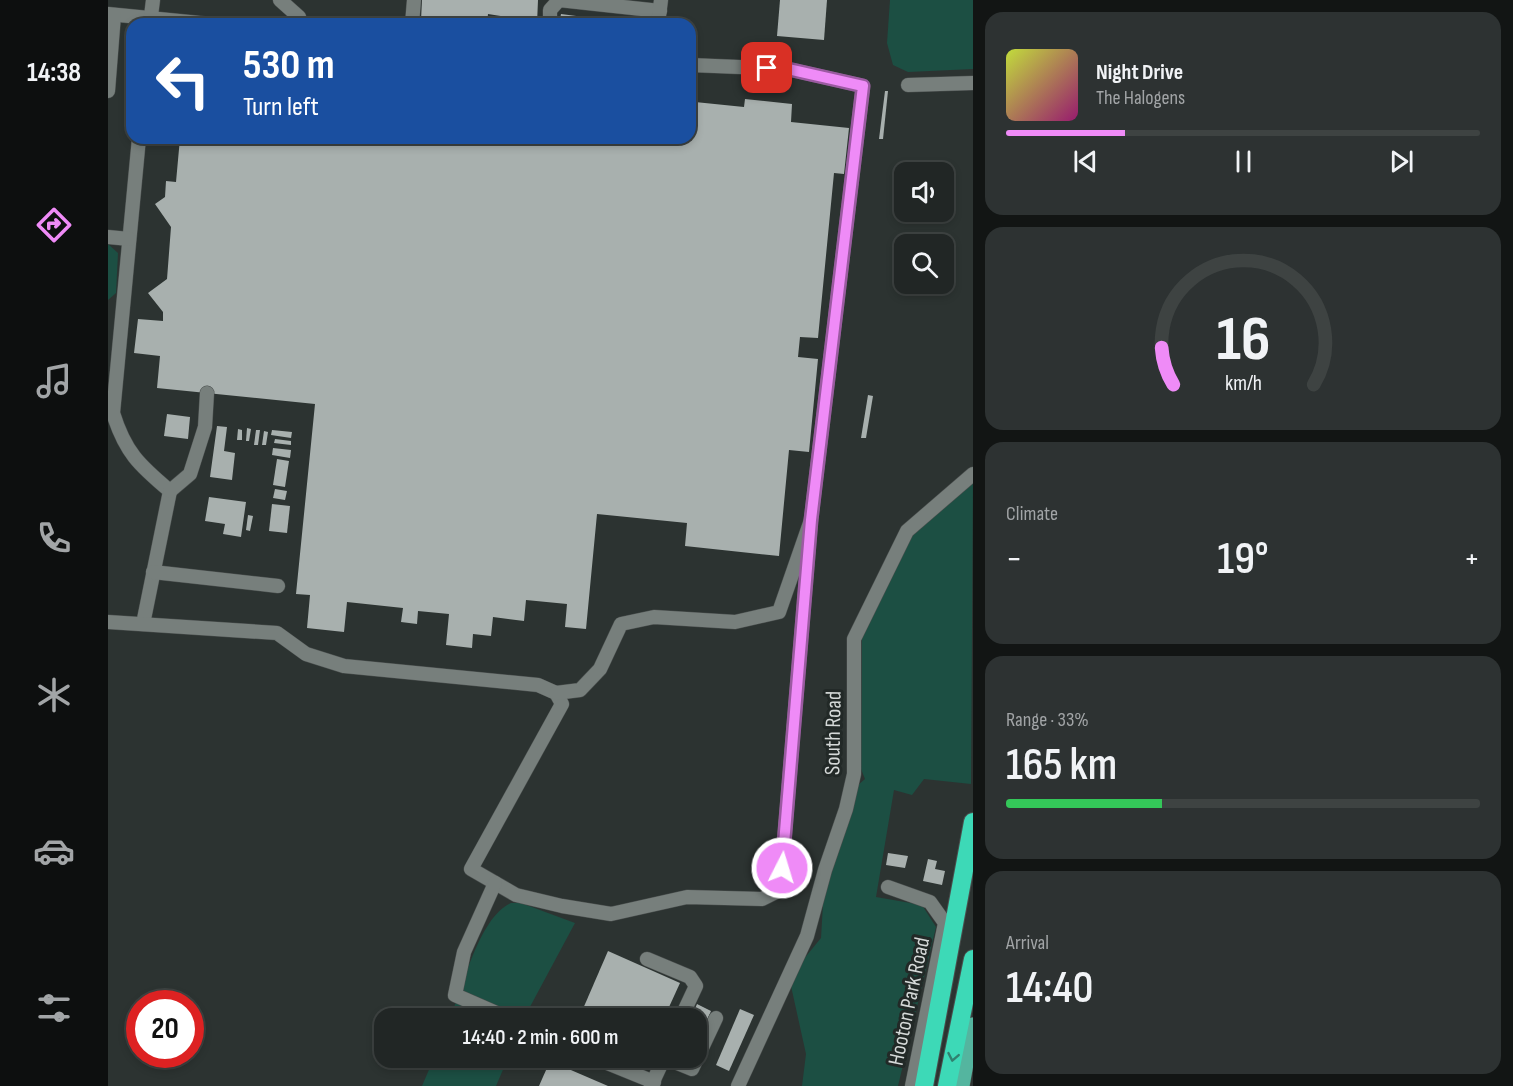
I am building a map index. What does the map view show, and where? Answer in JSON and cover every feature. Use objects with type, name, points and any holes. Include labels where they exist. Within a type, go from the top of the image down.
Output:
[{"type":"highway","points":[[924,1086],[973,822]]},
{"type":"highway","points":[[947,1086],[973,959]]},
{"type":"main road","points":[[962,1086],[973,1025]]},
{"type":"street","points":[[151,18],[153,0]]},
{"type":"street","points":[[280,0],[299,18]]},
{"type":"street","points":[[412,18],[414,0]]},
{"type":"street","points":[[550,18],[550,10],[559,0],[660,12]]},
{"type":"street","points":[[108,91],[111,14],[134,18]]},
{"type":"street","points":[[556,693],[562,704],[471,869],[516,895],[611,914],[687,897],[762,899],[780,890],[811,520],[863,86],[788,69],[696,65]]},
{"type":"street","points":[[908,85],[973,83]]},
{"type":"street","points":[[138,144],[110,413],[121,440],[141,467],[170,491]]},
{"type":"street","points":[[108,237],[129,239]]},
{"type":"street","points":[[143,624],[170,491],[190,474],[205,427],[207,393]]},
{"type":"street","name":"South Road","points":[[738,1086],[807,936],[825,870],[846,809],[854,774],[854,639],[908,531],[973,474]]},
{"type":"street","points":[[108,622],[277,633],[306,654],[344,666],[538,685],[556,693],[580,690],[600,669],[621,624],[654,617],[735,622],[779,612],[811,520]]},
{"type":"street","points":[[153,572],[278,586]]},
{"type":"street","points":[[485,1008],[455,995],[464,952],[495,883]]},
{"type":"street","name":"Hooton Park Road","points":[[888,887],[930,902],[945,923],[912,1086]]},
{"type":"street","points":[[646,959],[690,977],[696,986],[686,1008]]},
{"type":"street","points":[[707,1038],[717,1018]]},
{"type":"street","points":[[617,1068],[653,1084],[660,1068]]},
{"type":"green space","points":[[890,0],[973,0],[973,69],[908,72],[893,65],[887,43]]},
{"type":"green space","points":[[108,244],[118,253],[116,293],[108,300]]},
{"type":"green space","points":[[973,474],[971,784],[924,779],[912,795],[894,790],[876,897],[922,905],[936,927],[898,1086],[802,1086],[806,1054],[791,986],[803,960],[821,938],[825,870],[857,786],[865,779],[861,769],[862,629],[907,531]]},
{"type":"green space","points":[[511,903],[521,903],[575,923],[529,1008],[454,1008],[481,937],[500,911]]},
{"type":"green space","points":[[430,1068],[504,1068],[496,1086],[422,1086]]},
{"type":"building","points":[[422,0],[538,0],[537,18],[514,18],[488,14],[488,18],[421,18]]},
{"type":"building","points":[[780,0],[827,0],[824,40],[777,36]]},
{"type":"building","points":[[561,14],[592,18],[560,18]]},
{"type":"building","points":[[885,91],[888,91],[883,139],[879,139]]},
{"type":"building","points":[[745,99],[792,104],[791,122],[849,128],[844,174],[834,173],[818,338],[800,337],[798,357],[818,359],[809,452],[789,450],[779,556],[685,546],[687,523],[597,514],[586,629],[565,627],[567,604],[526,600],[524,621],[493,617],[491,636],[473,634],[472,648],[446,645],[449,614],[418,611],[417,624],[401,622],[403,608],[347,602],[344,632],[307,628],[310,595],[296,594],[315,404],[157,388],[160,356],[134,353],[138,319],[163,321],[163,312],[148,293],[167,279],[171,227],[155,204],[165,197],[166,181],[176,182],[179,144],[696,144],[696,102],[744,107]]},
{"type":"building","points":[[868,395],[873,396],[866,438],[861,438]]},
{"type":"building","points":[[167,414],[190,417],[188,439],[164,436]]},
{"type":"building","points":[[217,426],[227,427],[224,451],[235,453],[232,480],[210,477]]},
{"type":"building","points":[[247,428],[251,429],[249,441],[246,441]]},
{"type":"building","points":[[238,429],[242,430],[242,440],[237,440]]},
{"type":"building","points":[[256,430],[260,430],[258,445],[254,445]]},
{"type":"building","points":[[272,430],[292,432],[291,438],[271,435]]},
{"type":"building","points":[[264,431],[268,432],[266,445],[262,445]]},
{"type":"building","points":[[275,439],[291,441],[291,445],[274,443]]},
{"type":"building","points":[[273,448],[291,450],[290,458],[272,455]]},
{"type":"building","points":[[277,459],[289,461],[285,487],[273,485]]},
{"type":"building","points":[[275,489],[287,491],[285,500],[273,498]]},
{"type":"building","points":[[209,497],[246,502],[241,537],[223,534],[225,524],[205,521]]},
{"type":"building","points":[[272,504],[290,506],[287,533],[269,531]]},
{"type":"building","points":[[248,515],[253,516],[250,531],[246,530]]},
{"type":"building","points":[[888,853],[908,856],[905,868],[886,865]]},
{"type":"building","points":[[928,859],[937,861],[935,869],[945,871],[942,885],[923,881]]},
{"type":"building","points":[[608,951],[680,983],[669,1008],[583,1008]]},
{"type":"building","points":[[707,1009],[711,1011],[707,1020]]},
{"type":"building","points":[[740,1009],[754,1015],[729,1071],[716,1065]]},
{"type":"building","points":[[547,1068],[566,1068],[608,1086],[539,1086]]},
{"type":"route","points":[[767,68],[788,69],[863,86],[811,520],[782,868]]}]
